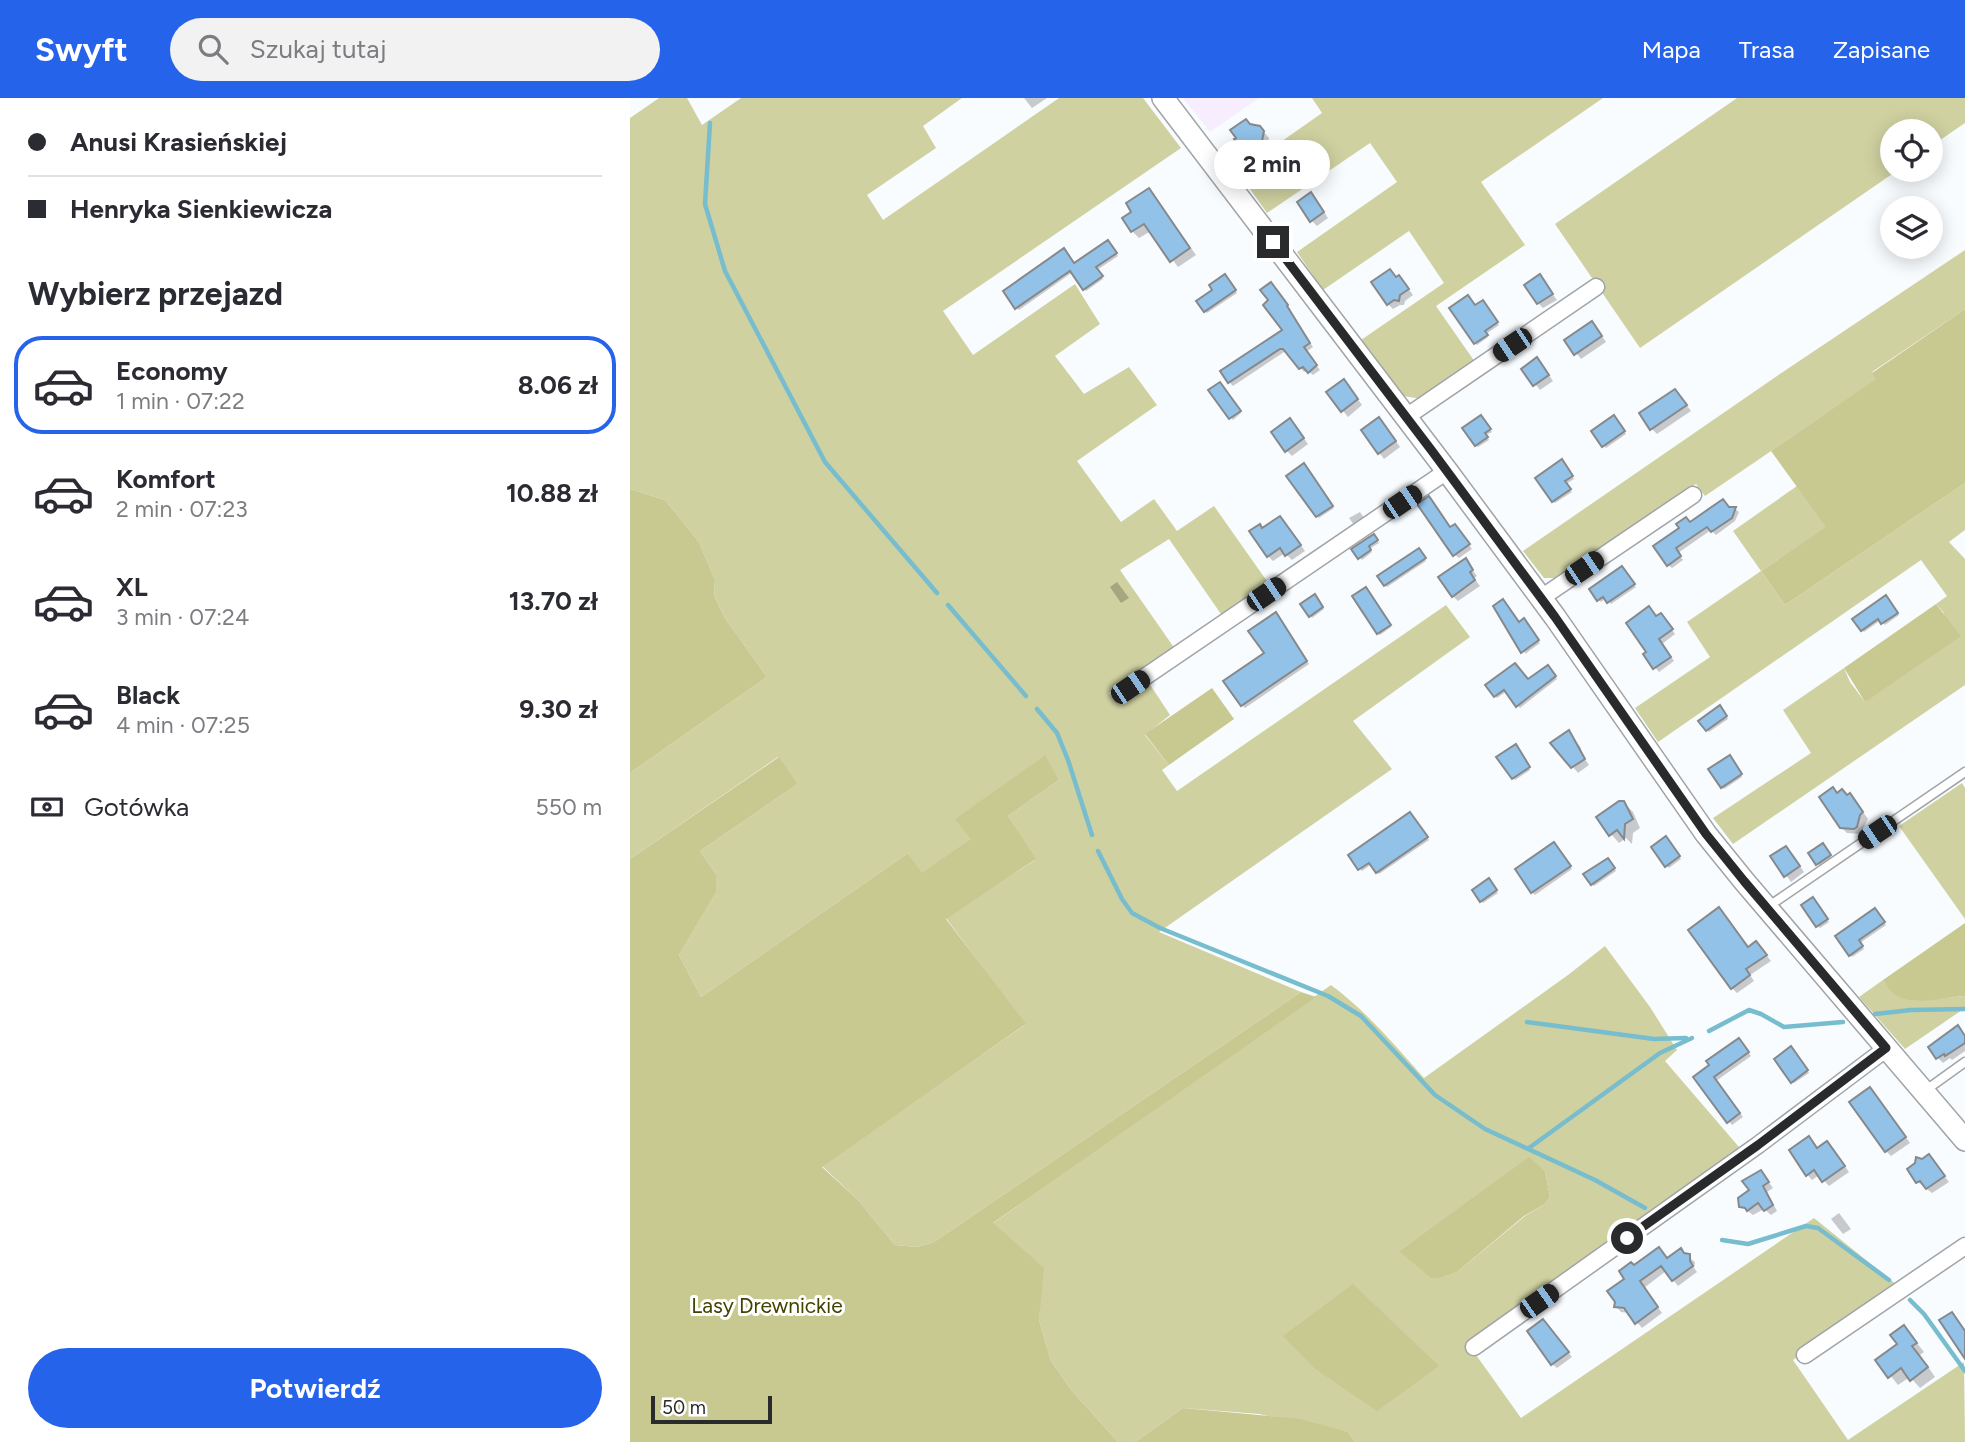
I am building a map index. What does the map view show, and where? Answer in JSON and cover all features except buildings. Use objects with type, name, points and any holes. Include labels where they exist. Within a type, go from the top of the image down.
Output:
[{"type":"street","points":[[1163,98],[1541,598],[1706,834],[1965,1140]]},
{"type":"street","points":[[1406,417],[1596,287]]},
{"type":"street","points":[[1130,687],[1447,471]]},
{"type":"street","points":[[1541,598],[1693,495]]},
{"type":"street","points":[[1474,1347],[1758,1145],[1886,1048]]},
{"type":"street","points":[[1805,1355],[1965,1246]]},
{"type":"lane","points":[[1766,908],[1965,772]]},
{"type":"lane","points":[[1924,1092],[1965,1062]]},
{"type":"shaded area","points":[[1183,98],[1259,98],[1210,132]]},
{"type":"green space","points":[[659,98],[687,98],[702,125],[741,98],[962,98],[923,126],[936,148],[867,195],[883,220],[1059,98],[1143,98],[1181,148],[943,311],[973,355],[1075,284],[1100,324],[1055,356],[1084,394],[1129,367],[1157,405],[1077,461],[1121,522],[1154,499],[1177,531],[1214,506],[1269,584],[1223,617],[1169,539],[1120,570],[1175,649],[1109,693],[1120,704],[1149,683],[1170,715],[1145,735],[1169,765],[1162,770],[1177,791],[1446,605],[1470,637],[1353,721],[1392,769],[1159,932],[1301,992],[934,1242],[917,1247],[895,1245],[858,1200],[822,1166],[1025,1025],[946,918],[1035,860],[1008,816],[1059,780],[1044,756],[956,819],[970,839],[922,874],[908,853],[701,997],[679,955],[716,893],[716,874],[700,851],[798,784],[778,757],[630,859],[630,773],[767,677],[725,618],[714,596],[715,580],[699,542],[665,500],[630,489],[630,118]]},
{"type":"green space","points":[[1312,98],[1603,98],[1481,182],[1525,245],[1436,306],[1475,362],[1422,399],[1403,396],[1361,340],[1444,283],[1409,231],[1323,290],[1297,252],[1397,182],[1370,143],[1267,213],[1238,172],[1322,113]]},
{"type":"green space","points":[[1737,98],[1965,98],[1965,123],[1943,138],[1943,119],[1880,119],[1881,182],[1640,348],[1555,224]]},
{"type":"green space","points":[[1965,250],[1965,309],[1872,372],[1877,379],[1705,496],[1696,484],[1560,578],[1544,578],[1523,551],[1777,376]]},
{"type":"green space","points":[[1965,309],[1965,483],[1785,605],[1761,571],[1826,527],[1771,451],[1876,379],[1872,373]]},
{"type":"green space","points":[[1965,483],[1965,530],[1949,542],[1965,559],[1965,685],[1733,844],[1713,818],[1811,753],[1783,710],[1844,668],[1850,682],[1865,702],[1944,613],[1936,604],[1947,596],[1921,560],[1658,742],[1635,708],[1710,657],[1687,622],[1761,571],[1785,605]]},
{"type":"green space","points":[[1797,486],[1827,527],[1761,571],[1733,531]]},
{"type":"green space","points":[[630,489],[665,500],[699,542],[715,580],[714,596],[725,618],[767,677],[630,773]]},
{"type":"green space","points":[[1936,604],[1961,636],[1865,702],[1844,668]]},
{"type":"green space","points":[[1212,688],[1234,719],[1169,765],[1145,734]]},
{"type":"green space","name":"Lasy Drewnickie","points":[[1045,755],[1059,780],[1008,816],[1036,859],[946,919],[1026,1024],[822,1167],[858,1200],[895,1245],[917,1247],[934,1242],[1301,992],[1316,997],[993,1223],[1044,1268],[1039,1320],[1051,1361],[1072,1391],[1118,1442],[630,1442],[630,859],[779,757],[798,784],[700,851],[716,874],[716,893],[679,955],[701,997],[908,853],[922,873],[970,839],[955,819]]},
{"type":"green space","points":[[1962,783],[1965,788],[1965,919],[1899,826]]},
{"type":"green space","points":[[1965,923],[1965,996],[1913,1000],[1905,999],[1891,991],[1883,980]]},
{"type":"green space","points":[[1605,946],[1650,1007],[1677,1050],[1665,1061],[1739,1147],[1469,1345],[1521,1418],[1814,1218],[1897,1285],[1793,1360],[1848,1440],[1964,1362],[1965,1442],[1355,1442],[1348,1432],[1259,1414],[1183,1408],[1135,1442],[1118,1442],[1072,1391],[1051,1361],[1039,1320],[1040,1301],[992,1224],[1331,985],[1369,1018],[1424,1078]],"holes":[[[1529,1158],[1545,1171],[1550,1197],[1545,1204],[1525,1216],[1457,1272],[1444,1277],[1399,1251]]]},
{"type":"green space","points":[[1883,980],[1890,989],[1909,998],[1965,996],[1965,1008],[1905,1049],[1859,997]]},
{"type":"green space","points":[[1529,1157],[1545,1171],[1550,1197],[1545,1204],[1524,1216],[1457,1272],[1431,1278],[1399,1251]]},
{"type":"green space","points":[[1353,1284],[1439,1366],[1377,1411],[1314,1368],[1283,1336]]},
{"type":"green space","points":[[1183,1408],[1300,1419],[1348,1432],[1355,1442],[1135,1442]]},
{"type":"waterway","points":[[710,123],[705,204],[725,271],[825,462],[937,593]]},
{"type":"waterway","points":[[948,605],[1026,696]]},
{"type":"waterway","points":[[1037,709],[1057,733],[1092,835]]},
{"type":"waterway","points":[[1098,851],[1132,913],[1160,928],[1328,996],[1361,1016],[1435,1095],[1485,1129],[1595,1180],[1645,1208]]},
{"type":"waterway","points":[[1875,1014],[1965,1009]]},
{"type":"waterway","points":[[1709,1031],[1749,1010],[1784,1027],[1843,1022]]},
{"type":"waterway","points":[[1527,1022],[1654,1039],[1686,1038]]},
{"type":"waterway","points":[[1529,1148],[1660,1053],[1692,1038]]},
{"type":"waterway","points":[[1722,1240],[1748,1244],[1806,1226],[1818,1228],[1889,1280]]},
{"type":"waterway","points":[[1910,1300],[1924,1314],[1965,1371]]},
{"type":"route","points":[[1273,242],[1555,617],[1706,834],[1886,1048],[1758,1145],[1627,1238]]}]
